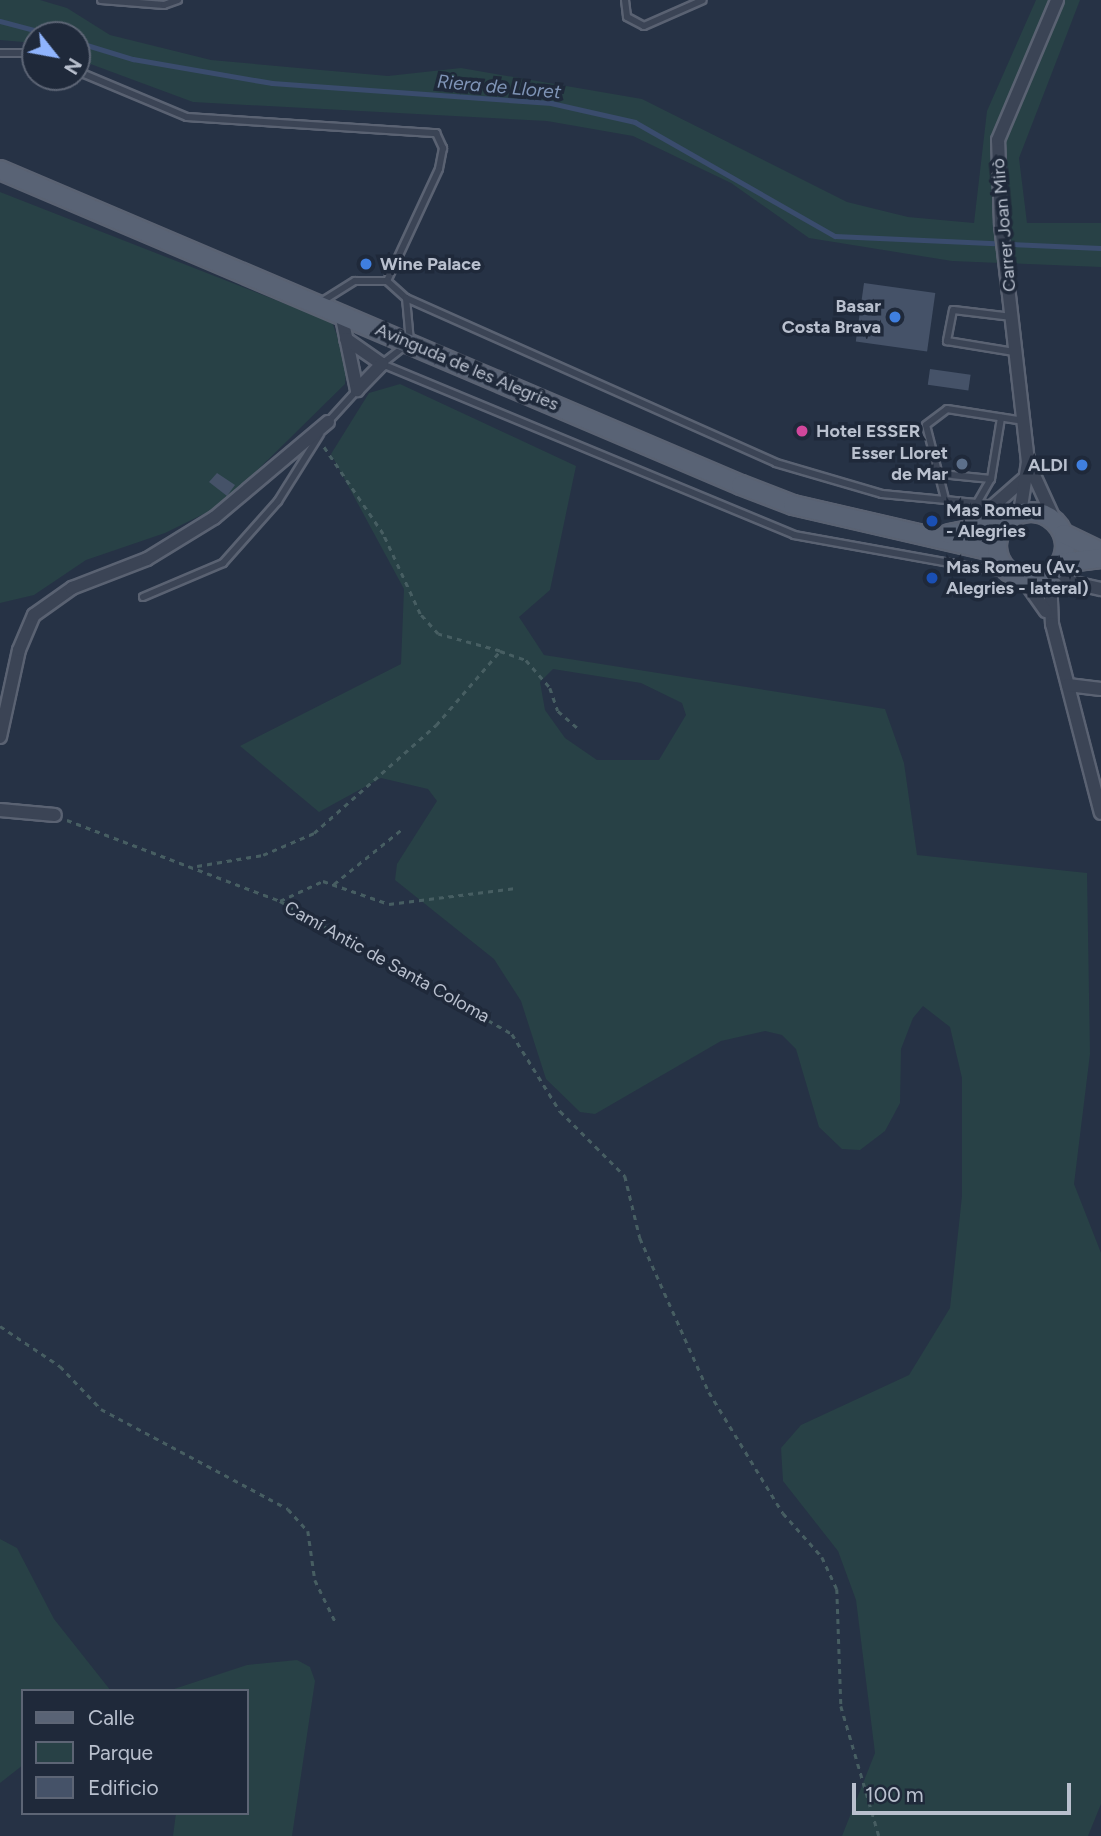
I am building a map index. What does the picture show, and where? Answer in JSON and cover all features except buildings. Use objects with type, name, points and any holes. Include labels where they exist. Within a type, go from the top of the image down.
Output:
[{"type":"main road","name":"Avinguda de les Alegries","points":[[0,170],[793,505],[943,535],[997,552]]},
{"type":"main road","name":"Avinguda de les Alegries","points":[[943,535],[1012,518]]},
{"type":"main road","points":[[1101,552],[1059,527],[1012,518],[997,552],[1017,577],[1101,558]]},
{"type":"main road","points":[[1056,569],[1059,527]]},
{"type":"street","name":"Carrer Joan Mirò","points":[[1012,518],[1026,478],[1028,462],[1001,224],[998,140],[1057,0]]},
{"type":"street","points":[[341,313],[358,390]]},
{"type":"street","points":[[346,339],[382,364],[358,390]]},
{"type":"street","points":[[0,737],[19,650],[34,615],[72,588],[147,559],[214,518],[328,422]]},
{"type":"street","name":"Carrer Joan Mirò","points":[[1028,462],[1059,527]]},
{"type":"street","points":[[992,507],[1026,478]]},
{"type":"street","points":[[1056,569],[1070,582],[1101,589]]},
{"type":"street","points":[[1056,569],[1052,624],[1101,813]]},
{"type":"street","points":[[1017,577],[1052,624]]},
{"type":"street","points":[[1068,685],[1101,689]]},
{"type":"street","points":[[0,810],[55,815]]},
{"type":"lane","points":[[101,0],[164,5],[178,0]]},
{"type":"lane","points":[[625,0],[627,17],[644,26],[703,0]]},
{"type":"lane","points":[[0,53],[21,53]]},
{"type":"lane","points":[[91,77],[187,117],[436,133],[443,148],[439,169],[387,281]]},
{"type":"lane","points":[[319,303],[355,281],[387,281],[406,298],[776,463],[882,494],[977,503],[992,507],[1012,518]]},
{"type":"lane","points":[[406,298],[410,342],[382,364],[793,536],[1017,577]]},
{"type":"lane","points":[[1012,317],[953,310],[947,341],[1016,353]]},
{"type":"lane","points":[[143,597],[223,563],[278,501],[328,422],[358,390]]},
{"type":"lane","points":[[945,499],[941,474],[926,425],[947,409],[1024,422]]},
{"type":"lane","points":[[977,503],[991,480],[1001,418]]},
{"type":"lane","points":[[941,474],[991,480]]},
{"type":"path","points":[[316,440],[383,534],[420,614],[438,634],[526,660],[550,688],[558,711],[580,730]]},
{"type":"path","points":[[197,866],[262,855],[314,834],[436,725],[500,651]]},
{"type":"path","name":"Camí Antic de Santa Coloma","points":[[55,815],[197,866],[280,901],[512,1034],[560,1111],[625,1176],[640,1238],[709,1392],[783,1513],[822,1557],[836,1589],[841,1706],[879,1836]]},
{"type":"path","points":[[334,884],[401,830]]},
{"type":"path","points":[[280,901],[323,881],[389,904],[516,888]]},
{"type":"path","points":[[0,1326],[60,1366],[100,1409],[288,1509],[308,1531],[315,1580],[336,1623]]},
{"type":"green space","points":[[0,0],[40,0],[67,8],[88,21],[21,21],[21,42],[0,40]]},
{"type":"green space","points":[[1036,0],[1080,0],[1019,158],[1027,223],[1101,223],[1101,267],[952,261],[809,238],[731,183],[633,136],[547,121],[193,102],[91,64],[91,23],[110,35],[211,60],[388,76],[461,68],[642,99],[847,202],[908,217],[974,223],[987,111]]},
{"type":"green space","points":[[0,192],[332,322],[347,362],[345,384],[222,505],[165,533],[86,560],[34,595],[0,603]]},
{"type":"green space","points":[[400,384],[576,466],[550,590],[519,617],[544,655],[885,709],[904,763],[917,855],[1087,873],[1090,1054],[1074,1184],[1101,1253],[1101,1804],[1088,1836],[842,1836],[875,1753],[856,1600],[838,1551],[783,1481],[781,1448],[801,1425],[909,1375],[950,1308],[962,1196],[962,1078],[950,1027],[923,1006],[913,1018],[901,1049],[900,1103],[885,1131],[860,1150],[842,1149],[819,1127],[796,1049],[782,1035],[765,1031],[721,1041],[595,1114],[580,1112],[546,1079],[521,1001],[494,959],[395,880],[397,864],[437,801],[428,789],[381,778],[319,812],[240,746],[401,664],[404,589],[331,454],[369,393]],"holes":[[[553,669],[641,683],[682,703],[686,715],[659,760],[597,760],[565,738],[545,710],[540,682]]]},
{"type":"green space","points":[[0,1539],[17,1548],[54,1619],[109,1689],[21,1689],[21,1767],[0,1783]]},
{"type":"green space","points":[[297,1660],[310,1667],[315,1681],[292,1836],[173,1836],[176,1815],[248,1815],[248,1689],[174,1689],[247,1665]]},
{"type":"waterway","name":"Riera de Lloret","points":[[0,21],[21,27]]},
{"type":"waterway","name":"Riera de Lloret","points":[[91,46],[133,59],[272,83],[551,103],[635,122],[835,236],[1101,248]]},
{"type":"place","name":"Wine Palace","points":[[366,264]]},
{"type":"place","name":"Basar Costa Brava","points":[[895,317]]},
{"type":"place","name":"Hotel ESSER","points":[[802,431]]},
{"type":"place","name":"Esser Lloret de Mar","points":[[962,464]]},
{"type":"place","name":"ALDI","points":[[1082,465]]},
{"type":"place","name":"Mas Romeu - Alegries","points":[[932,521]]},
{"type":"place","name":"Mas Romeu (Av. Alegries - lateral)","points":[[932,578]]}]
